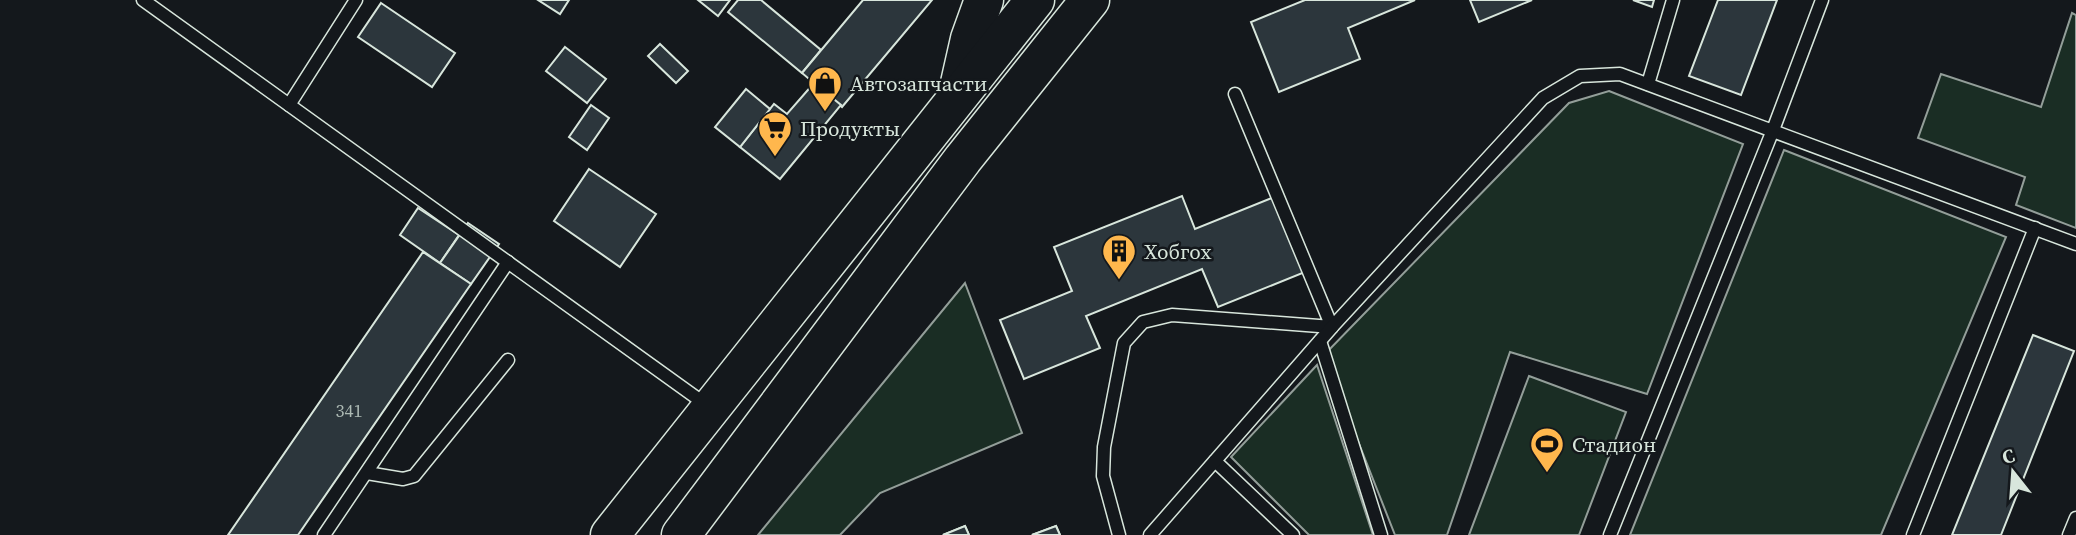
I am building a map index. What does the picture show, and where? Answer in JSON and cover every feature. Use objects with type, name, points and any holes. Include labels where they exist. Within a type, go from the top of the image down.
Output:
[{"type":"main road","points":[[956,99],[970,39],[984,0]]},
{"type":"main road","points":[[610,535],[1035,0]]},
{"type":"main road","points":[[681,535],[963,159],[1091,2]]},
{"type":"main road","points":[[929,134],[963,159]]},
{"type":"lane","points":[[143,0],[711,408]]},
{"type":"lane","points":[[289,105],[356,0]]},
{"type":"lane","points":[[1648,84],[1673,0]]},
{"type":"lane","points":[[1610,535],[1773,130],[1822,0]]},
{"type":"lane","points":[[1150,535],[1332,327],[1543,98],[1580,76],[1620,74],[2076,244]]},
{"type":"lane","points":[[1236,94],[1332,327]]},
{"type":"lane","points":[[1913,535],[2035,228]]},
{"type":"lane","points":[[324,535],[508,262]]},
{"type":"lane","points":[[1119,535],[1103,476],[1104,447],[1124,344],[1143,322],[1172,315],[1332,327]]},
{"type":"lane","points":[[1320,341],[1381,535]]},
{"type":"lane","points":[[367,473],[403,479],[414,476],[508,360]]},
{"type":"lane","points":[[1214,461],[1293,535]]},
{"type":"lane","points":[[2069,535],[2076,518]]},
{"type":"green space","points":[[2072,13],[2076,15],[2076,228],[2016,205],[2025,177],[1918,138],[1941,74],[2041,107]]},
{"type":"green space","points":[[1609,91],[1743,144],[1647,394],[1510,352],[1447,535],[1395,535],[1324,355],[1569,103]]},
{"type":"green space","points":[[1784,150],[2006,237],[1881,535],[1630,535]]},
{"type":"green space","points":[[965,283],[1022,433],[880,493],[840,535],[758,535]]},
{"type":"green space","points":[[1317,365],[1373,535],[1309,535],[1231,457]]},
{"type":"green space","name":"Стадион","points":[[1529,376],[1626,412],[1579,535],[1469,535]]},
{"type":"building","points":[[538,0],[569,0],[560,14]]},
{"type":"building","points":[[698,0],[730,0],[718,16]]},
{"type":"building","points":[[738,0],[761,0],[821,50],[802,73],[728,12]]},
{"type":"building","points":[[863,0],[932,0],[842,107],[802,73]]},
{"type":"building","points":[[1305,0],[1415,0],[1348,28],[1360,59],[1279,92],[1251,22]]},
{"type":"building","points":[[1470,0],[1532,0],[1479,22]]},
{"type":"building","points":[[1633,0],[1654,0],[1652,7]]},
{"type":"building","points":[[1718,0],[1777,0],[1741,95],[1689,76]]},
{"type":"building","points":[[381,3],[455,53],[432,87],[358,37]]},
{"type":"building","points":[[660,44],[688,71],[676,83],[648,56]]},
{"type":"building","points":[[565,47],[606,79],[587,103],[546,71]]},
{"type":"building","points":[[814,83],[841,105],[780,179],[740,147],[774,104],[787,114]]},
{"type":"building","points":[[746,89],[770,109],[740,147],[715,127]]},
{"type":"building","points":[[591,105],[609,118],[587,150],[569,137]]},
{"type":"building","points":[[589,169],[656,214],[620,267],[554,221]]},
{"type":"building","name":"Хобгох","points":[[1182,196],[1195,229],[1274,197],[1305,272],[1218,307],[1202,269],[1086,316],[1100,348],[1024,379],[1000,320],[1072,291],[1054,247]]},
{"type":"building","points":[[418,208],[459,235],[440,263],[400,235]]},
{"type":"building","points":[[468,223],[499,244],[471,284],[440,263]]},
{"type":"building","points":[[423,252],[471,284],[298,535],[228,535]]},
{"type":"building","points":[[2033,335],[2074,351],[2001,535],[1952,535]]},
{"type":"building","points":[[965,526],[969,535],[943,535]]},
{"type":"building","points":[[965,526],[969,535],[943,535]]},
{"type":"building","points":[[1056,526],[1060,535],[1032,535]]},
{"type":"building","points":[[1056,526],[1060,535],[1032,535]]},
{"type":"place","name":"Автозапчасти","points":[[825,113]]},
{"type":"place","name":"Продукты","points":[[775,158]]},
{"type":"place","name":"Хобгох","points":[[1119,281]]},
{"type":"place","name":"Стадион","points":[[1547,474]]}]
